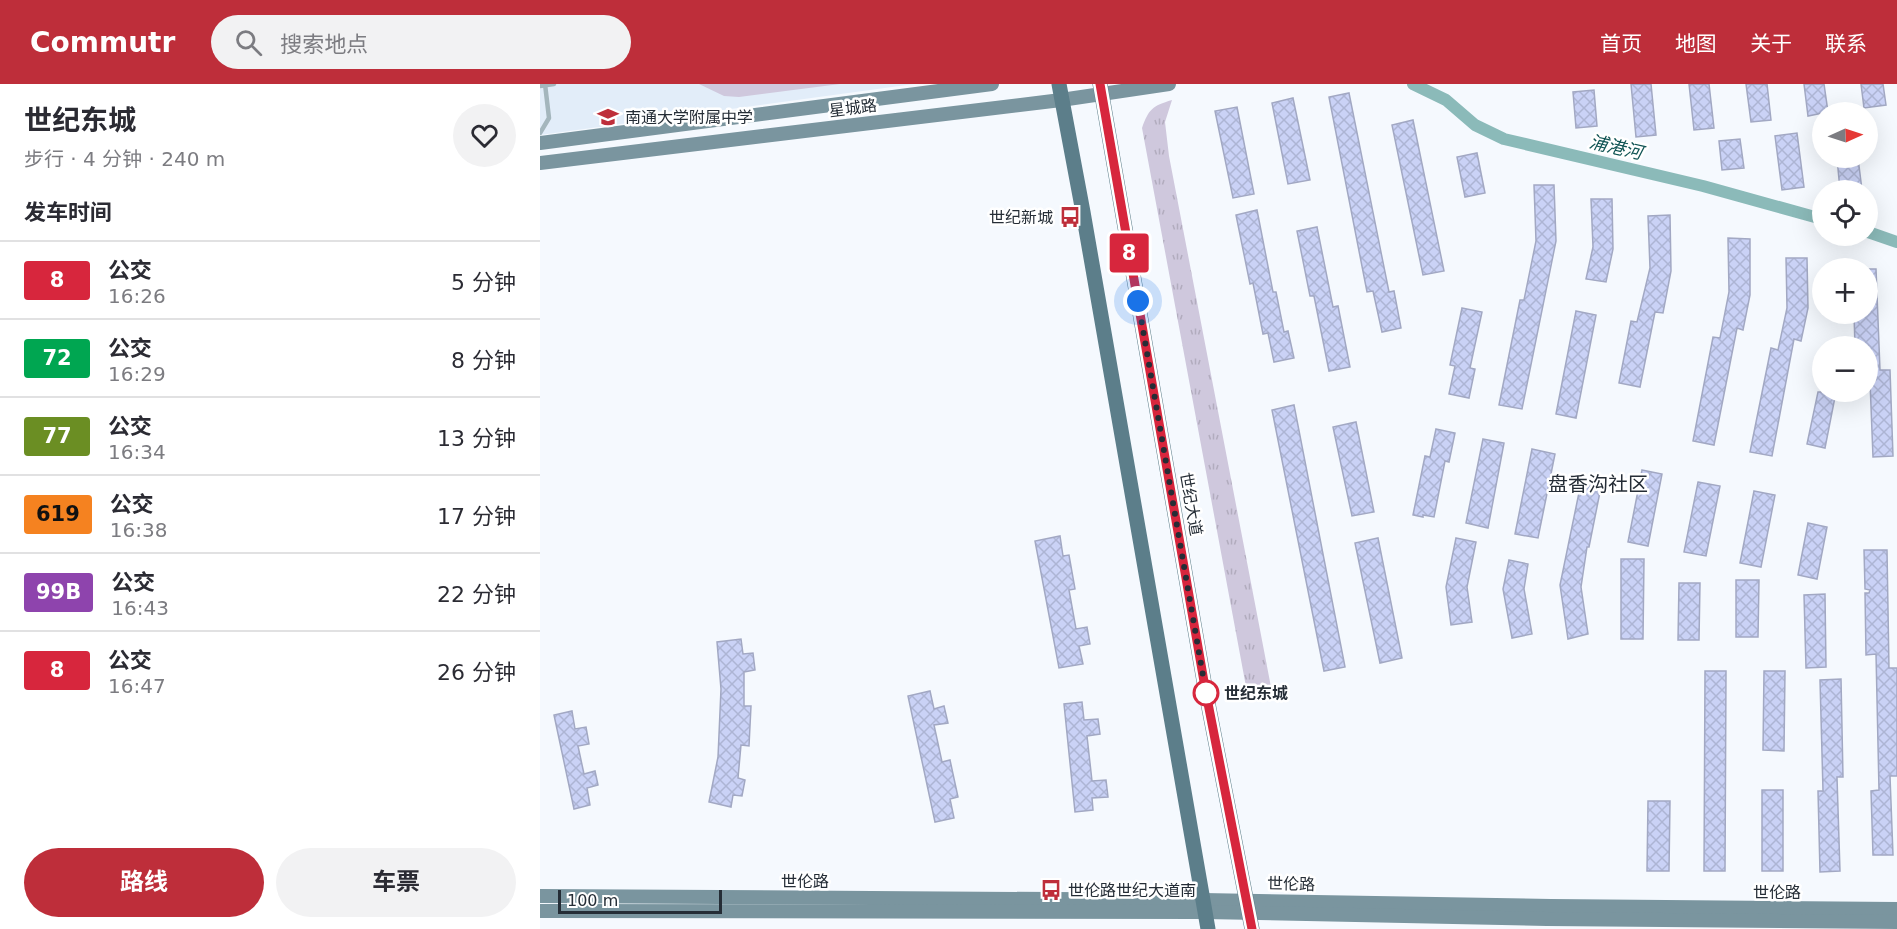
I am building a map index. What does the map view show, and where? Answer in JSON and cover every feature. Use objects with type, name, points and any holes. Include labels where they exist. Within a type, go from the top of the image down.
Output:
[{"type":"main road","name":"星城路","points":[[540,143],[992,84]]},
{"type":"main road","points":[[1059,84],[1086,224],[1208,929]]},
{"type":"main road","name":"星城路","points":[[540,163],[1061,100],[1100,89],[1169,84]]},
{"type":"main road","name":"世纪大道","points":[[1100,89],[1206,693],[1250,914]]},
{"type":"main road","name":"世伦路","points":[[540,896],[1204,906],[1250,914],[1897,921]]},
{"type":"main road","name":"世伦路","points":[[540,911],[1204,906]]},
{"type":"main road","name":"世伦路","points":[[1250,914],[1539,906],[1897,909]]},
{"type":"lane","points":[[540,133],[549,118],[543,85],[554,84]]},
{"type":"shaded area","name":"南通大学附属中学","points":[[540,84],[914,84],[540,135]]},
{"type":"green space","points":[[699,84],[840,84],[739,97],[724,96]]},
{"type":"green space","points":[[1172,100],[1165,122],[1169,156],[1271,687],[1247,692],[1142,128],[1152,109]]},
{"type":"building","points":[[1631,84],[1651,84],[1656,135],[1636,137]]},
{"type":"building","points":[[1689,84],[1709,84],[1714,128],[1694,130]]},
{"type":"building","points":[[1746,84],[1767,84],[1771,120],[1751,122]]},
{"type":"building","points":[[1804,84],[1824,84],[1827,102],[1812,102],[1812,115],[1808,116]]},
{"type":"building","points":[[1861,84],[1883,84],[1886,105],[1878,106],[1878,102],[1863,102]]},
{"type":"building","points":[[1594,90],[1597,126],[1576,128],[1573,92]]},
{"type":"building","points":[[1349,93],[1389,292],[1394,291],[1401,328],[1382,332],[1373,291],[1367,292],[1329,97]]},
{"type":"building","points":[[1293,98],[1310,180],[1288,184],[1272,103]]},
{"type":"building","points":[[1237,107],[1254,194],[1233,198],[1215,111]]},
{"type":"building","points":[[1413,120],[1444,271],[1423,275],[1392,125]]},
{"type":"building","points":[[1797,133],[1804,187],[1782,190],[1775,136]]},
{"type":"building","points":[[1740,139],[1744,168],[1722,170],[1719,141]]},
{"type":"building","points":[[1477,153],[1485,193],[1465,197],[1457,157]]},
{"type":"building","points":[[1838,168],[1859,168],[1861,180],[1839,180]]},
{"type":"building","points":[[1534,185],[1554,185],[1556,241],[1522,409],[1499,405],[1520,300],[1524,300],[1536,241]]},
{"type":"building","points":[[1591,199],[1612,199],[1613,249],[1606,282],[1586,279],[1593,247]]},
{"type":"building","points":[[1257,210],[1273,292],[1276,292],[1284,332],[1288,331],[1294,358],[1274,362],[1268,333],[1263,334],[1253,283],[1250,284],[1236,215]]},
{"type":"building","points":[[1670,215],[1671,271],[1663,313],[1655,312],[1640,387],[1619,383],[1631,321],[1637,322],[1650,268],[1648,216]]},
{"type":"building","points":[[1317,227],[1333,307],[1338,306],[1350,367],[1329,371],[1314,296],[1310,296],[1297,231]]},
{"type":"building","points":[[1728,238],[1750,239],[1750,295],[1743,330],[1737,328],[1714,445],[1693,441],[1713,337],[1720,338],[1729,292]]},
{"type":"building","points":[[1786,258],[1807,258],[1808,308],[1801,341],[1794,339],[1772,456],[1750,452],[1771,348],[1778,350],[1787,308]]},
{"type":"building","points":[[1462,308],[1482,312],[1470,368],[1475,369],[1469,398],[1449,394],[1455,366],[1450,365]]},
{"type":"building","points":[[1576,311],[1596,315],[1576,418],[1556,414]]},
{"type":"building","points":[[1878,320],[1880,370],[1890,370],[1893,456],[1873,457],[1871,402],[1878,402],[1878,336],[1855,336],[1854,324],[1878,324]]},
{"type":"building","points":[[1816,402],[1834,402],[1825,448],[1807,444]]},
{"type":"building","points":[[1294,405],[1345,667],[1324,671],[1272,410]]},
{"type":"building","points":[[1356,422],[1374,512],[1352,516],[1333,427]]},
{"type":"building","points":[[1436,429],[1455,433],[1449,462],[1445,461],[1434,517],[1413,515],[1425,456],[1430,457]]},
{"type":"building","points":[[1483,439],[1504,443],[1488,528],[1466,523]]},
{"type":"building","points":[[1532,449],[1555,454],[1538,538],[1515,534]]},
{"type":"building","points":[[1642,470],[1662,474],[1648,546],[1628,542]]},
{"type":"building","points":[[1582,478],[1602,482],[1589,547],[1587,547],[1581,587],[1588,634],[1568,639],[1560,585]]},
{"type":"building","points":[[1698,482],[1720,486],[1706,556],[1684,552]]},
{"type":"building","points":[[1754,491],[1775,495],[1761,567],[1740,563]]},
{"type":"building","points":[[1808,523],[1827,527],[1817,579],[1798,575]]},
{"type":"building","points":[[1060,536],[1063,556],[1069,555],[1075,589],[1069,590],[1076,629],[1087,627],[1090,644],[1079,646],[1083,664],[1059,668],[1035,541]]},
{"type":"building","points":[[1378,538],[1402,658],[1380,663],[1355,543]]},
{"type":"building","points":[[1456,538],[1476,542],[1467,587],[1472,622],[1451,625],[1446,587]]},
{"type":"building","points":[[1864,550],[1887,550],[1889,668],[1897,668],[1897,776],[1890,776],[1893,855],[1873,855],[1871,791],[1879,790],[1876,654],[1866,655],[1865,593],[1869,593],[1870,590],[1865,589]]},
{"type":"building","points":[[1621,559],[1644,559],[1643,639],[1621,639]]},
{"type":"building","points":[[1509,560],[1528,564],[1524,589],[1532,634],[1512,638],[1503,589]]},
{"type":"building","points":[[1736,580],[1759,580],[1758,637],[1736,637]]},
{"type":"building","points":[[1679,583],[1700,583],[1699,640],[1678,640]]},
{"type":"building","points":[[1825,594],[1826,667],[1806,668],[1804,595]]},
{"type":"building","points":[[741,639],[743,654],[753,653],[755,670],[744,672],[744,706],[751,706],[749,746],[741,745],[738,778],[745,780],[742,796],[733,795],[731,807],[709,802],[718,757],[721,689],[717,642]]},
{"type":"building","points":[[1705,671],[1726,671],[1725,871],[1704,871]]},
{"type":"building","points":[[1764,671],[1785,671],[1784,751],[1763,750]]},
{"type":"building","points":[[1841,679],[1843,777],[1837,777],[1840,871],[1820,872],[1818,791],[1823,791],[1820,680]]},
{"type":"building","points":[[930,691],[934,709],[944,706],[948,723],[934,725],[942,762],[950,760],[958,797],[950,799],[954,818],[935,822],[908,696]]},
{"type":"building","points":[[1082,702],[1084,720],[1098,719],[1100,734],[1087,736],[1092,781],[1106,780],[1108,797],[1092,798],[1093,810],[1075,812],[1064,704]]},
{"type":"building","points":[[572,711],[575,729],[586,727],[589,744],[578,746],[584,774],[595,771],[598,785],[587,788],[590,805],[574,809],[554,715]]},
{"type":"building","points":[[1762,790],[1783,790],[1783,871],[1762,871]]},
{"type":"building","points":[[1648,801],[1670,801],[1669,871],[1647,871]]},
{"type":"waterway","name":"浦港河","points":[[1413,84],[1446,100],[1475,125],[1504,139],[1703,186],[1812,216]]},
{"type":"waterway","name":"浦港河","points":[[1878,235],[1897,242]]},
{"type":"bus line","name":"8","points":[[1100,84],[1206,693],[1252,929]]},
{"type":"place","name":"南通大学附属中学","points":[[608,117]]},
{"type":"place","name":"世纪新城","points":[[1070,217]]},
{"type":"place","name":"世纪东城","points":[[1206,693]]},
{"type":"place","name":"世伦路世纪大道南","points":[[1051,890]]},
{"type":"district","name":"盘香沟社区","points":[[1598,484]]},
{"type":"route","points":[[1138,301],[1206,693]]}]
